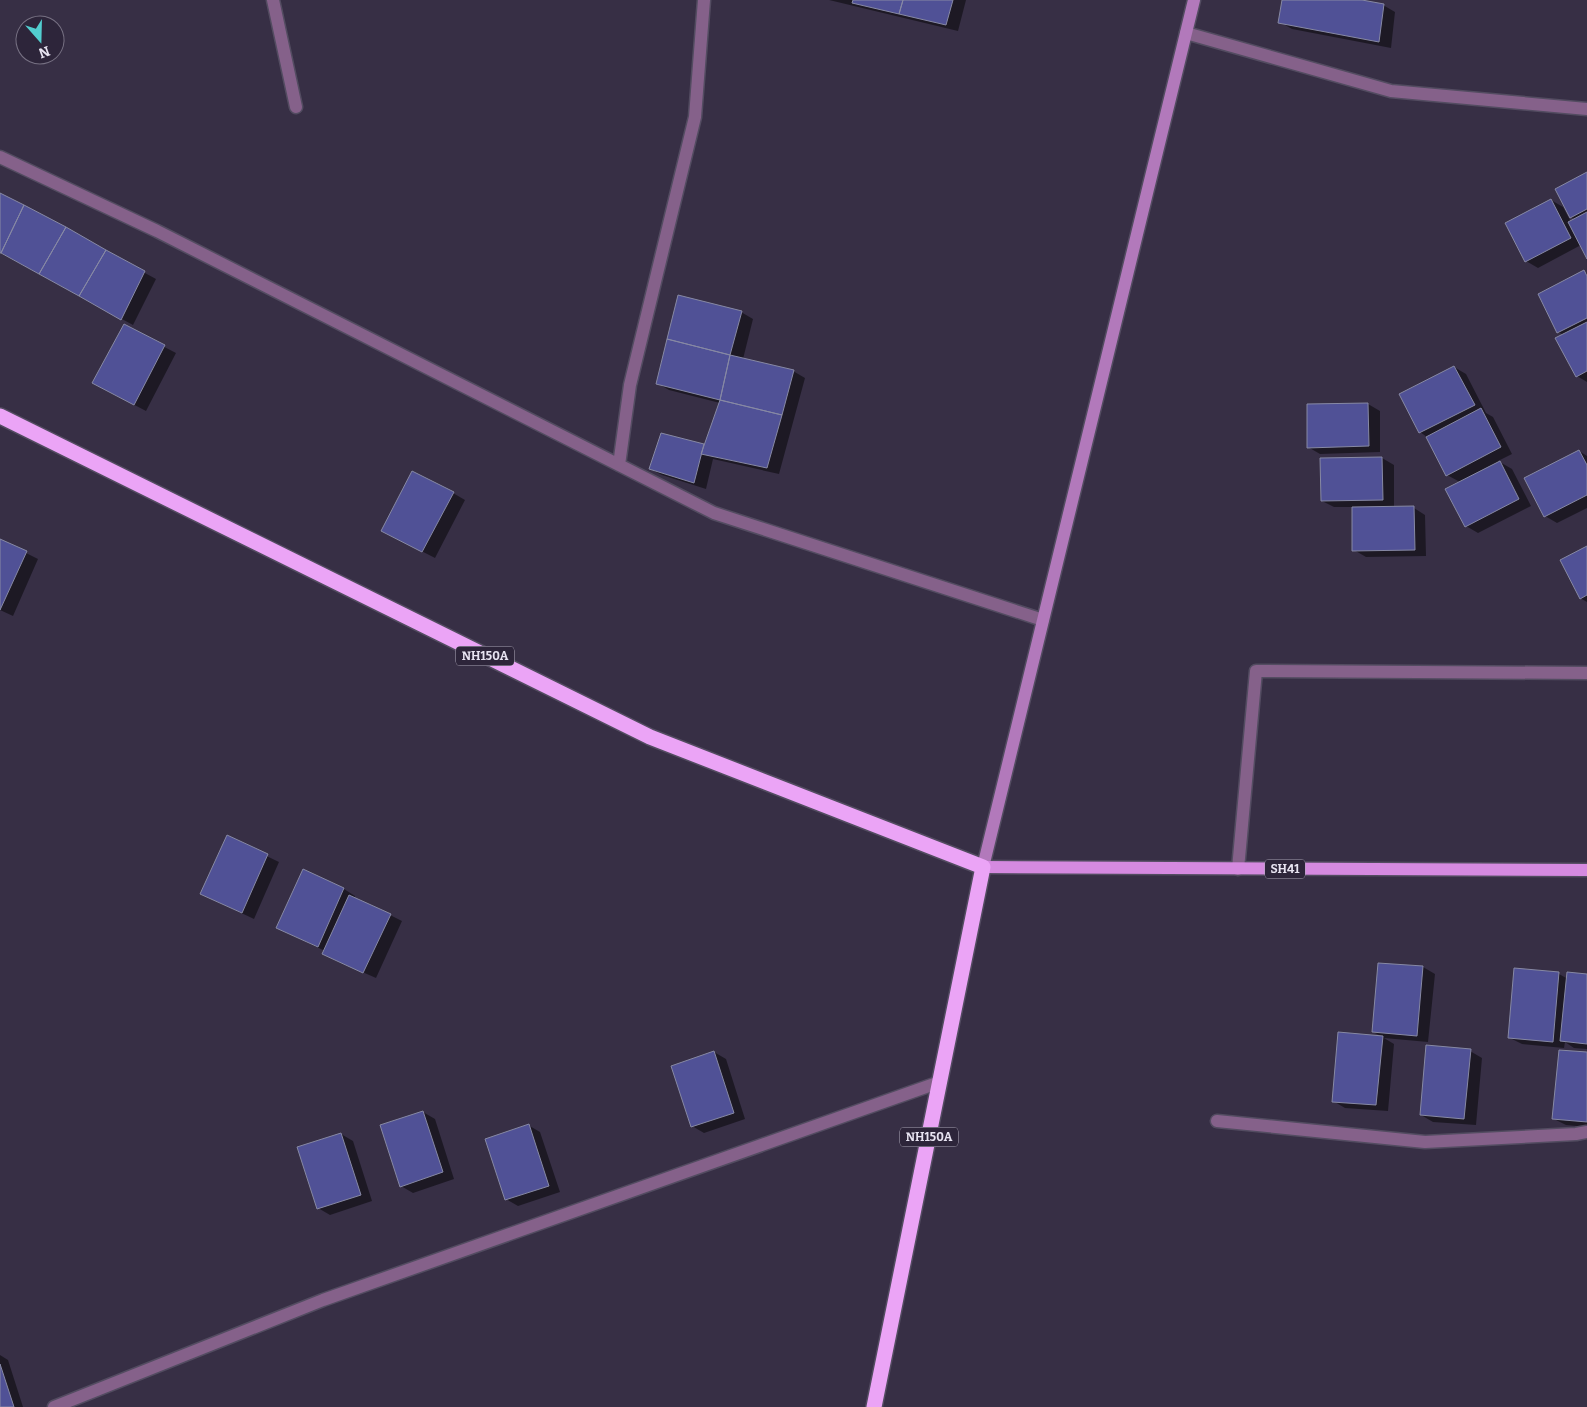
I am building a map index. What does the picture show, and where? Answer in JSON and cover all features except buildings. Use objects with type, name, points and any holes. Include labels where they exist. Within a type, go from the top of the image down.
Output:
[{"type":"highway","name":"NH150A","points":[[0,416],[650,737],[983,867],[874,1407]]},
{"type":"main road","name":"SH41","points":[[983,867],[1587,870]]},
{"type":"street","points":[[273,0],[296,108]]},
{"type":"street","points":[[619,464],[630,385],[695,117],[704,0]]},
{"type":"street","points":[[983,867],[1194,0]]},
{"type":"street","points":[[1186,33],[1391,90],[1587,108]]},
{"type":"street","points":[[0,157],[165,235],[714,513],[1043,620]]},
{"type":"street","points":[[1238,869],[1256,671],[1587,672]]},
{"type":"street","points":[[54,1407],[323,1300],[940,1082]]},
{"type":"street","points":[[1217,1121],[1425,1142],[1587,1132]]}]
